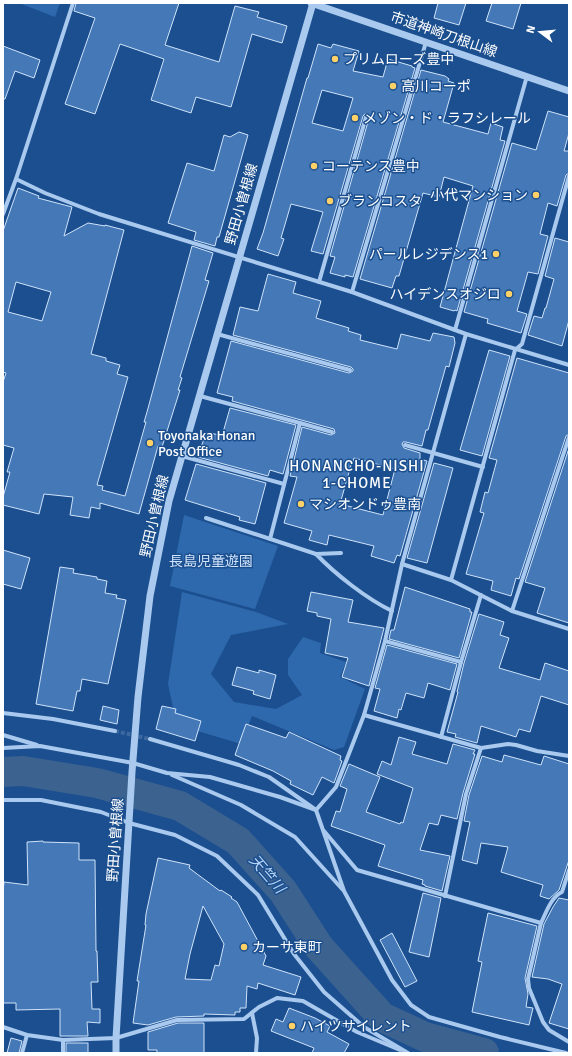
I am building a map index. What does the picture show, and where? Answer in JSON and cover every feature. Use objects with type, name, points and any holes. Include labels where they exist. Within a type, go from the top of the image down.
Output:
[{"type":"street","points":[[3,214],[16,179],[73,3]]},
{"type":"street","name":"市道神崎刀根山線","points":[[312,3],[569,91]]},
{"type":"street","name":"野田小曽根線","points":[[116,1053],[132,772],[138,697],[150,596],[169,501],[312,3]]},
{"type":"street","points":[[352,292],[426,42]]},
{"type":"street","points":[[455,330],[527,76]]},
{"type":"street","points":[[319,282],[366,118]]},
{"type":"street","points":[[451,580],[515,350],[522,344],[569,176]]},
{"type":"street","points":[[16,179],[45,193],[99,214],[352,292],[466,334],[569,365]]},
{"type":"street","points":[[217,334],[350,370]]},
{"type":"street","points":[[316,810],[336,788],[364,715],[385,641],[402,564],[466,334]]},
{"type":"street","points":[[200,396],[332,432]]},
{"type":"street","points":[[270,539],[300,423]]},
{"type":"street","points":[[512,611],[569,438]]},
{"type":"street","points":[[405,445],[483,467]]},
{"type":"street","points":[[182,456],[284,484]]},
{"type":"street","points":[[206,518],[316,554],[341,553]]},
{"type":"street","points":[[316,554],[328,567],[347,582],[379,605],[392,611]]},
{"type":"street","points":[[402,564],[451,580],[512,611],[569,629]]},
{"type":"street","points":[[441,737],[481,595]]},
{"type":"street","points":[[385,641],[461,662]]},
{"type":"street","points":[[3,713],[53,719],[115,731]]},
{"type":"street","points":[[364,715],[481,748],[508,744],[537,751],[569,756]]},
{"type":"street","points":[[3,735],[40,746],[133,763],[167,773],[241,805],[295,837],[344,891]]},
{"type":"street","points":[[150,739],[239,765],[268,777],[316,810],[344,891],[392,980],[411,1005],[429,1017],[500,1037],[566,1053]]},
{"type":"street","points":[[3,748],[40,746]]},
{"type":"street","points":[[445,896],[466,794],[481,748]]},
{"type":"street","points":[[167,773],[210,777],[280,797],[316,810]]},
{"type":"street","points":[[3,800],[41,800],[101,812],[129,824],[175,835],[217,856],[258,895],[294,954],[324,992],[364,1027],[407,1053]]},
{"type":"street","points":[[321,828],[357,870],[541,923]]},
{"type":"street","points":[[569,870],[562,892],[558,894],[550,904],[541,923],[528,978],[529,988],[543,1022],[549,1030],[569,1042]]},
{"type":"street","points":[[3,1027],[27,1035],[63,1040],[116,1038],[177,1020],[244,1019],[259,1007],[277,998],[302,1001],[357,1032],[407,1053]]},
{"type":"street","points":[[252,1013],[258,1038],[256,1053]]},
{"type":"street","points":[[22,1053],[27,1035]]},
{"type":"street","points":[[63,1040],[63,1053]]},
{"type":"green space","points":[[19,3],[60,3],[55,17]]},
{"type":"green space","name":"長島児童遊園","points":[[184,515],[278,546],[255,609],[170,586]]},
{"type":"green space","points":[[182,592],[256,612],[288,624],[231,635],[211,674],[234,702],[276,709],[302,695],[288,675],[288,659],[303,637],[321,643],[320,653],[346,662],[340,677],[365,689],[344,747],[334,750],[252,716],[241,744],[191,729],[176,721],[168,684]]},
{"type":"building","points":[[76,3],[179,3],[165,45],[219,62],[235,6],[259,12],[257,17],[287,26],[282,43],[252,34],[231,107],[196,97],[191,113],[151,100],[164,59],[120,44],[95,114],[65,104],[95,18],[74,11]]},
{"type":"building","points":[[438,3],[466,3],[459,25],[434,18]]},
{"type":"building","points":[[492,3],[521,3],[513,29],[486,21]]},
{"type":"building","points":[[318,44],[331,48],[333,44],[359,51],[353,71],[383,77],[388,59],[415,68],[353,277],[345,275],[345,277],[330,273],[335,257],[330,256],[369,118],[367,114],[363,116],[323,254],[311,251],[323,212],[291,204],[281,238],[284,239],[278,256],[257,249]],"holes":[[[322,90],[353,98],[343,131],[312,123]]]},
{"type":"building","points":[[3,46],[40,60],[34,78],[15,71],[5,99],[3,99]]},
{"type":"building","points":[[421,70],[445,76],[449,79],[448,81],[454,83],[443,122],[488,134],[491,123],[503,127],[500,140],[505,141],[457,311],[440,307],[473,186],[444,177],[439,197],[423,193],[399,276],[396,276],[392,288],[360,279]]},
{"type":"building","points":[[548,111],[569,117],[569,133],[564,151],[569,151],[569,173],[566,175],[557,206],[548,203],[540,234],[548,236],[538,274],[528,272],[517,311],[527,314],[521,333],[487,323],[488,319],[464,312],[512,143],[536,150]]},
{"type":"building","points":[[239,132],[248,135],[219,237],[217,237],[215,246],[194,240],[196,232],[168,223],[187,163],[214,171],[224,135],[230,137]]},
{"type":"building","points":[[18,188],[39,196],[38,198],[72,207],[64,236],[88,223],[105,225],[124,230],[91,354],[106,358],[106,361],[120,365],[117,374],[128,377],[97,485],[103,486],[102,490],[125,496],[192,246],[213,253],[205,280],[209,281],[180,377],[182,378],[178,390],[180,390],[162,447],[158,446],[139,514],[100,503],[100,509],[91,507],[89,518],[70,515],[73,497],[44,494],[39,514],[3,505],[3,497],[10,472],[7,472],[14,448],[3,445],[3,382],[6,373],[3,372],[3,231]],"holes":[[[16,282],[51,292],[42,321],[8,312]]]},
{"type":"building","points":[[555,238],[569,242],[569,320],[562,346],[528,335],[534,316],[542,318],[546,308],[554,279],[545,276]]},
{"type":"building","points":[[268,274],[296,282],[293,293],[321,301],[316,318],[349,328],[348,331],[361,335],[360,340],[397,349],[401,334],[430,341],[433,333],[454,337],[455,343],[449,367],[446,366],[422,446],[406,442],[403,442],[402,444],[404,448],[420,453],[420,459],[427,461],[400,556],[397,555],[394,563],[371,556],[374,546],[329,535],[327,545],[309,540],[312,531],[284,523],[297,477],[290,476],[302,427],[331,435],[335,433],[334,429],[232,401],[233,397],[217,393],[231,341],[349,373],[353,371],[353,369],[351,367],[233,335],[240,307],[258,311]],"holes":[[[354,458],[395,469],[383,515],[340,504]]]},
{"type":"building","points":[[489,350],[510,356],[482,456],[460,450]]},
{"type":"building","points":[[517,358],[569,373],[569,434],[566,436],[519,579],[516,578],[511,596],[491,590],[493,581],[466,574],[484,513],[480,512],[485,492],[488,493],[497,460],[489,458]]},
{"type":"building","points":[[230,408],[296,425],[283,474],[270,470],[268,476],[198,457],[205,435],[210,436],[211,433],[222,436]]},
{"type":"building","points":[[569,448],[569,623],[537,613],[545,588],[525,582]]},
{"type":"building","points":[[434,463],[453,468],[427,563],[407,558]]},
{"type":"building","points":[[196,464],[266,483],[255,524],[239,520],[240,517],[185,500]]},
{"type":"building","points":[[3,550],[30,558],[21,589],[3,584]]},
{"type":"building","points":[[60,567],[74,569],[73,573],[97,577],[97,579],[107,581],[105,593],[117,595],[116,598],[126,600],[108,684],[82,679],[80,691],[77,691],[73,711],[36,704]]},
{"type":"building","points":[[405,587],[470,609],[470,612],[472,612],[459,658],[389,639],[391,630],[394,630]]},
{"type":"building","points":[[311,592],[353,600],[348,622],[384,628],[369,686],[342,677],[348,658],[325,653],[331,619],[317,616],[317,613],[307,611]]},
{"type":"building","points":[[479,614],[504,622],[500,635],[509,638],[499,668],[540,680],[545,663],[569,671],[569,705],[541,696],[530,732],[519,729],[516,737],[481,726],[477,743],[455,737],[456,734],[447,732],[464,663]]},
{"type":"building","points":[[387,645],[457,664],[450,690],[428,683],[424,698],[406,693],[397,718],[374,711],[380,689],[375,688]]},
{"type":"building","points":[[237,667],[259,673],[259,670],[276,675],[270,699],[253,694],[254,691],[232,685]]},
{"type":"building","points":[[103,706],[119,710],[117,724],[100,720]]},
{"type":"building","points":[[162,706],[176,709],[175,713],[201,721],[195,741],[156,729]]},
{"type":"building","points":[[246,724],[286,738],[289,732],[341,756],[340,760],[342,761],[334,783],[322,777],[313,795],[290,784],[291,781],[273,771],[235,755]]},
{"type":"building","points":[[399,737],[416,742],[412,754],[447,764],[453,744],[475,750],[457,819],[441,815],[438,825],[429,823],[420,850],[450,856],[442,891],[425,886],[422,884],[423,880],[378,866],[385,845],[331,826],[336,811],[340,812],[347,789],[340,786],[349,764],[380,777],[366,812],[400,824],[401,822],[403,823],[413,788],[377,774],[382,761],[391,765]]},
{"type":"building","points":[[504,755],[541,765],[544,756],[569,764],[569,860],[559,890],[549,899],[540,896],[543,885],[501,872],[508,847],[481,843],[477,864],[462,860],[470,822],[464,821],[469,795],[482,756],[502,762]]},
{"type":"building","points":[[43,841],[79,843],[79,860],[95,860],[96,951],[98,982],[91,982],[92,1009],[100,1009],[100,1023],[87,1022],[88,1036],[60,1036],[60,1009],[16,1010],[16,1003],[3,1003],[4,882],[28,885],[27,842]]},
{"type":"building","points":[[158,858],[190,865],[189,868],[237,902],[266,956],[263,965],[301,977],[295,995],[258,983],[257,989],[247,986],[246,1008],[240,1008],[240,1012],[235,1012],[235,1015],[204,1014],[204,1016],[176,1017],[148,1025],[133,1023],[139,981],[137,981],[146,925],[146,914]],"holes":[[[203,906],[224,944],[219,966],[215,965],[211,980],[185,979]]]},
{"type":"building","points":[[423,893],[441,898],[429,957],[409,952]]},
{"type":"building","points":[[559,898],[569,900],[569,1029],[549,1023],[562,984],[548,979],[532,977],[544,924]]},
{"type":"building","points":[[488,913],[537,926],[525,978],[528,994],[526,1007],[533,1008],[529,1025],[472,1012],[482,962],[478,961]]},
{"type":"building","points":[[392,933],[417,981],[405,987],[380,940]]},
{"type":"building","points":[[289,1008],[315,1018],[330,1026],[327,1032],[349,1044],[344,1053],[312,1053],[314,1048],[271,1031],[276,1019],[283,1022]]},
{"type":"building","points":[[178,1023],[204,1023],[204,1053],[157,1053],[157,1050],[148,1050],[148,1032]]},
{"type":"building","points":[[11,1038],[22,1041],[19,1053],[7,1053]]},
{"type":"building","points":[[66,1043],[88,1043],[88,1053],[66,1053]]},
{"type":"waterway","name":"天竺川","points":[[3,772],[23,771],[97,783],[180,806],[238,841],[283,891],[319,947],[382,1017],[425,1037],[484,1053]]},
{"type":"tunnel","points":[[115,731],[150,739]]},
{"type":"place","name":"プリムローズ豊中","points":[[335,59]]},
{"type":"place","name":"高川コーポ","points":[[393,86]]},
{"type":"place","name":"メゾン・ド・ラフシレール","points":[[355,118]]},
{"type":"place","name":"コーテンス豊中","points":[[314,166]]},
{"type":"place","name":"小代マンション","points":[[536,195]]},
{"type":"place","name":"ブランコスタ","points":[[330,201]]},
{"type":"place","name":"パールレジデンス1","points":[[496,254]]},
{"type":"place","name":"ハイデンスオジロ","points":[[509,294]]},
{"type":"place","name":"Toyonaka Honan Post Office","points":[[150,443]]},
{"type":"place","name":"マシオンドゥ豊南","points":[[301,504]]},
{"type":"place","name":"カーサ東町","points":[[244,947]]},
{"type":"place","name":"ハイツサイレント","points":[[292,1026]]},
{"type":"district","name":"HONANCHO-NISHI 1-CHOME","points":[[357,474]]}]
